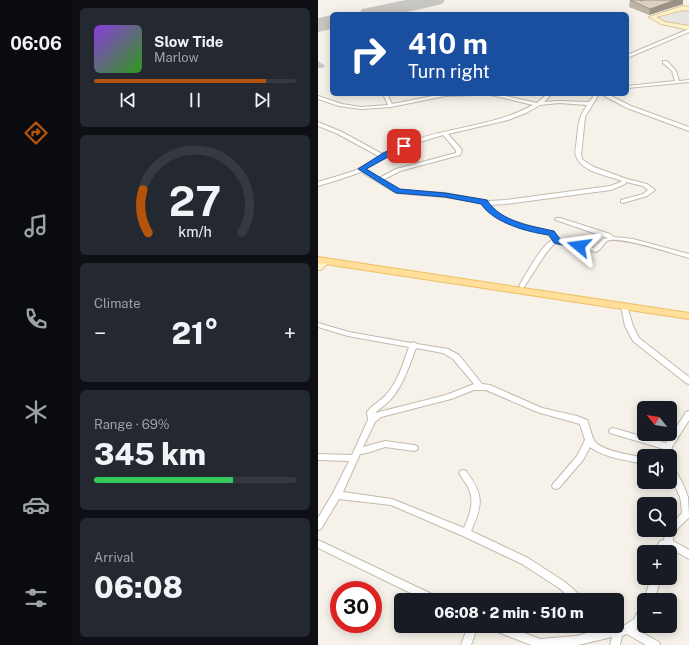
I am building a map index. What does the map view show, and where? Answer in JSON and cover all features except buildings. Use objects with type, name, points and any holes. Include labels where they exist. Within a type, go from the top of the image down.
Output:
[{"type":"main road","points":[[321,259],[689,310]]},
{"type":"main road","points":[[321,259],[689,316]]},
{"type":"street","points":[[689,9],[683,8],[652,17],[663,23],[689,29]]},
{"type":"street","points":[[629,56],[689,29]]},
{"type":"street","points":[[665,62],[674,71],[677,81]]},
{"type":"street","points":[[629,87],[689,81]]},
{"type":"street","points":[[386,96],[391,106]]},
{"type":"street","points":[[318,97],[350,107],[391,106],[435,96]]},
{"type":"street","points":[[499,96],[539,105]]},
{"type":"street","points":[[539,105],[548,96]]},
{"type":"street","points":[[596,96],[581,120],[578,150],[580,159],[590,167],[625,180],[645,185],[652,190],[646,195],[623,201]]},
{"type":"street","points":[[606,96],[629,107],[689,129]]},
{"type":"street","points":[[318,184],[361,169],[382,156],[414,142],[444,133],[508,119],[539,105],[559,102],[590,104]]},
{"type":"street","points":[[318,124],[332,129],[382,156]]},
{"type":"street","points":[[380,180],[398,170],[458,154],[459,150],[444,133]]},
{"type":"street","points":[[361,169],[398,192],[445,195],[484,202],[506,202],[599,190],[623,183],[625,180]]},
{"type":"street","points":[[484,202],[488,209],[506,220],[531,230],[551,233],[557,241]]},
{"type":"street","points":[[558,219],[608,235],[612,238],[640,242],[689,256]]},
{"type":"street","points":[[522,286],[548,244],[557,241],[593,250],[598,248],[604,241],[612,238]]},
{"type":"street","points":[[318,268],[321,259]]},
{"type":"street","points":[[624,306],[629,326],[636,339],[688,378]]},
{"type":"street","points":[[318,325],[348,334],[414,344],[449,353],[456,357],[479,386]]},
{"type":"street","points":[[372,420],[372,412],[395,389],[414,344]]},
{"type":"street","points":[[318,526],[337,494],[372,420],[378,415],[448,397],[479,386],[487,387],[540,410],[584,422],[594,446],[614,454],[637,459]]},
{"type":"street","points":[[613,431],[668,447],[689,414]]},
{"type":"street","points":[[556,486],[580,458],[590,439]]},
{"type":"street","points":[[318,457],[356,454],[385,444],[414,448]]},
{"type":"street","points":[[463,473],[475,490],[476,497],[472,518],[466,533]]},
{"type":"street","points":[[669,542],[668,539],[671,529],[686,513],[687,504],[683,486],[677,478]]},
{"type":"street","points":[[337,494],[392,502],[466,533],[525,561],[562,585],[571,593]]},
{"type":"street","points":[[663,545],[669,542]]},
{"type":"street","points":[[669,542],[689,556]]},
{"type":"street","points":[[318,544],[420,593]]},
{"type":"street","points":[[624,629],[637,620]]},
{"type":"street","points":[[624,631],[655,645]]},
{"type":"street","points":[[466,645],[470,633]]},
{"type":"street","points":[[511,633],[540,645],[576,641],[595,633]]},
{"type":"street","points":[[615,645],[621,633]]},
{"type":"shaded area","points":[[689,10],[689,27],[664,22],[657,18]]},
{"type":"runway","points":[[379,12],[435,0]]},
{"type":"runway","points":[[318,25],[330,22]]},
{"type":"route","points":[[404,146],[385,154],[361,169],[398,192],[445,195],[484,202],[488,209],[506,220],[535,231],[551,233],[557,241],[579,246]]}]
